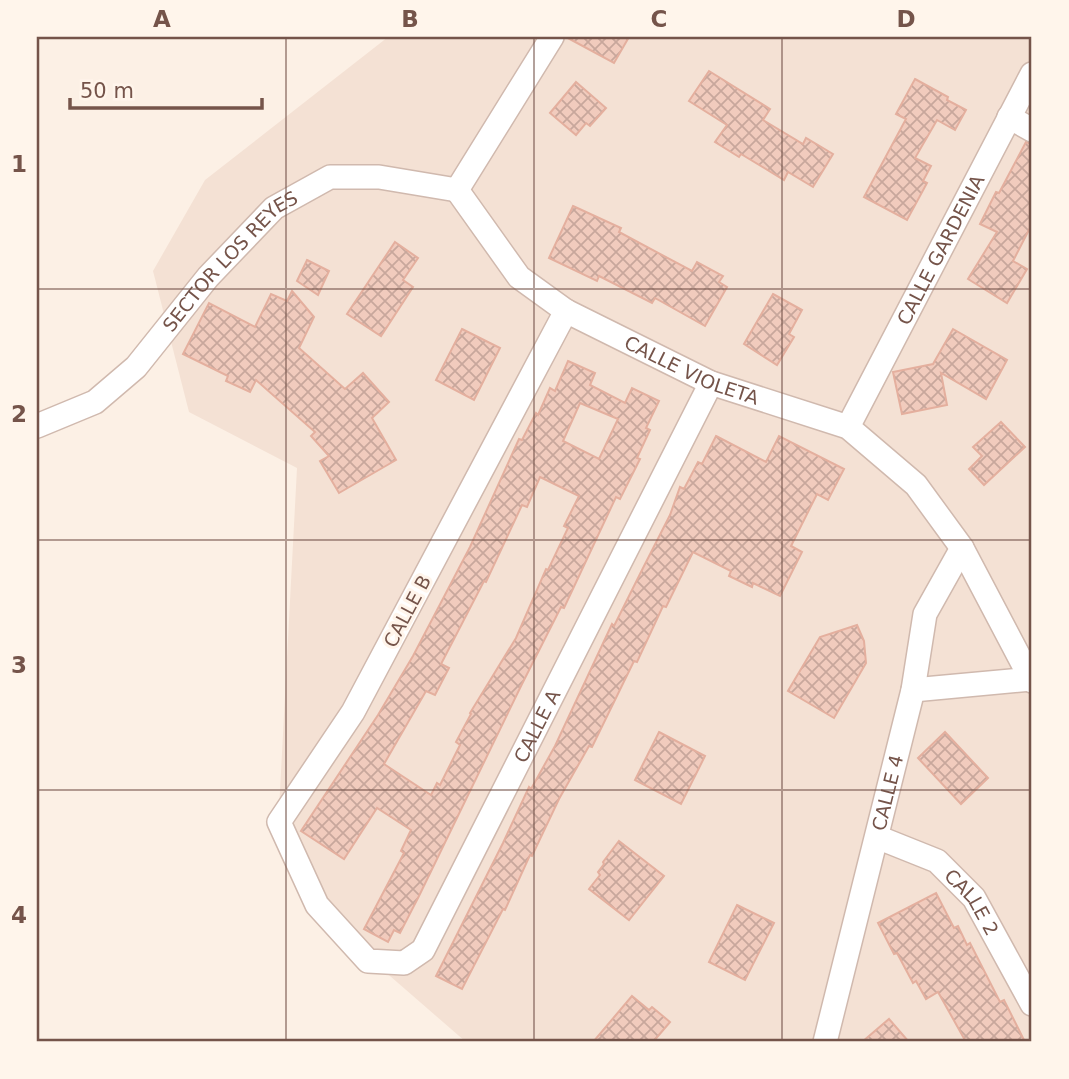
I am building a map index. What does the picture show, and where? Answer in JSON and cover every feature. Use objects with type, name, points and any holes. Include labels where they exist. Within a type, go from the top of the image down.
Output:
[{"type":"street","points":[[457,190],[552,37]]},
{"type":"street","name":"CALLE GARDENIA","points":[[848,427],[1032,74]]},
{"type":"street","points":[[1009,117],[1032,130]]},
{"type":"street","name":"SECTOR LOS REYES","points":[[37,426],[95,402],[136,367],[208,277],[274,208],[330,177],[379,177],[457,190]]},
{"type":"street","name":"CALLE VIOLETA","points":[[457,190],[519,277],[566,311],[711,383],[848,427],[916,485],[962,548],[1032,680]]},
{"type":"street","name":"CALLE B","points":[[317,905],[279,822],[354,712],[566,311]]},
{"type":"street","name":"CALLE A","points":[[317,905],[368,961],[404,963],[423,950],[711,383]]},
{"type":"street","name":"CALLE 4","points":[[825,1042],[913,690],[925,614],[962,548]]},
{"type":"street","points":[[913,690],[1032,680]]},
{"type":"street","name":"CALLE 2","points":[[877,837],[937,861],[974,898],[1032,1004]]},
{"type":"shaded area","points":[[388,37],[1032,37],[1032,1042],[466,1042],[352,943],[278,829],[297,468],[189,412],[153,271],[205,180]]},
{"type":"building","points":[[566,37],[629,37],[614,63]]},
{"type":"building","points":[[709,71],[770,109],[763,120],[803,144],[806,138],[833,154],[813,187],[788,172],[784,180],[715,142],[727,125],[689,101]]},
{"type":"building","points":[[915,79],[966,110],[955,130],[937,120],[915,158],[931,166],[923,181],[927,183],[907,220],[864,197],[906,119],[896,114]]},
{"type":"building","points":[[576,82],[606,108],[590,126],[586,123],[576,135],[550,113]]},
{"type":"building","points":[[1026,142],[1032,144],[1032,224],[1013,261],[1027,269],[1007,303],[968,279],[997,232],[980,224]]},
{"type":"building","points":[[573,206],[621,228],[619,232],[692,271],[697,262],[723,276],[719,282],[727,287],[705,326],[655,298],[652,303],[599,276],[597,281],[549,258]]},
{"type":"building","points":[[395,242],[418,258],[403,280],[413,287],[381,336],[347,314]]},
{"type":"building","points":[[307,260],[329,271],[318,295],[297,281]]},
{"type":"building","points":[[292,291],[314,317],[299,348],[345,389],[363,373],[389,402],[372,418],[396,460],[339,493],[320,461],[329,456],[311,436],[315,432],[256,380],[250,392],[226,381],[228,376],[183,354],[209,303],[255,327],[271,294],[287,301]]},
{"type":"building","points":[[773,294],[802,310],[789,334],[794,337],[777,365],[744,344]]},
{"type":"building","points":[[462,329],[500,348],[474,400],[436,380]]},
{"type":"building","points":[[953,329],[1007,360],[986,399],[941,373],[947,405],[902,414],[893,372],[933,364]]},
{"type":"building","points":[[568,361],[595,373],[590,385],[625,403],[632,388],[659,401],[646,428],[650,430],[637,458],[640,459],[620,499],[616,497],[564,608],[561,607],[522,684],[400,933],[394,930],[388,942],[364,929],[404,853],[401,851],[411,830],[377,808],[344,859],[301,831],[378,715],[413,656],[470,547],[519,439],[522,440],[536,413],[538,415],[550,388],[555,391]],"holes":[[[580,403],[618,419],[599,459],[563,441]],[[540,477],[579,496],[564,526],[568,528],[548,570],[546,569],[516,638],[470,713],[456,742],[460,745],[440,785],[437,783],[431,795],[384,764],[426,691],[435,695],[449,668],[441,664],[484,581],[486,582],[522,505],[527,507]]]},
{"type":"building","points":[[1001,422],[1025,447],[984,485],[969,469],[982,456],[973,447]]},
{"type":"building","points":[[716,436],[766,462],[779,436],[844,469],[828,500],[817,494],[791,546],[802,552],[780,596],[753,583],[752,587],[729,576],[731,571],[693,552],[666,607],[663,606],[637,662],[634,661],[592,747],[589,746],[559,799],[505,910],[503,909],[462,989],[436,976],[529,787],[531,789],[555,746],[612,624],[614,626],[670,515],[680,487],[684,489],[698,462],[702,464]]},
{"type":"building","points":[[857,625],[864,641],[866,663],[834,718],[788,691],[820,637]]},
{"type":"building","points":[[659,732],[705,756],[681,804],[635,780]]},
{"type":"building","points":[[945,732],[988,778],[961,804],[918,758]]},
{"type":"building","points":[[619,841],[664,876],[629,920],[589,889],[600,875],[598,872],[603,862]]},
{"type":"building","points":[[936,893],[954,928],[958,926],[967,945],[970,943],[1000,1002],[1004,1000],[1025,1042],[966,1042],[938,992],[926,999],[916,981],[913,983],[897,953],[894,954],[878,923]]},
{"type":"building","points":[[737,905],[774,923],[745,980],[709,962]]},
{"type":"building","points":[[632,996],[649,1010],[652,1007],[670,1022],[653,1042],[593,1042]]},
{"type":"building","points":[[889,1019],[909,1042],[862,1042]]}]
